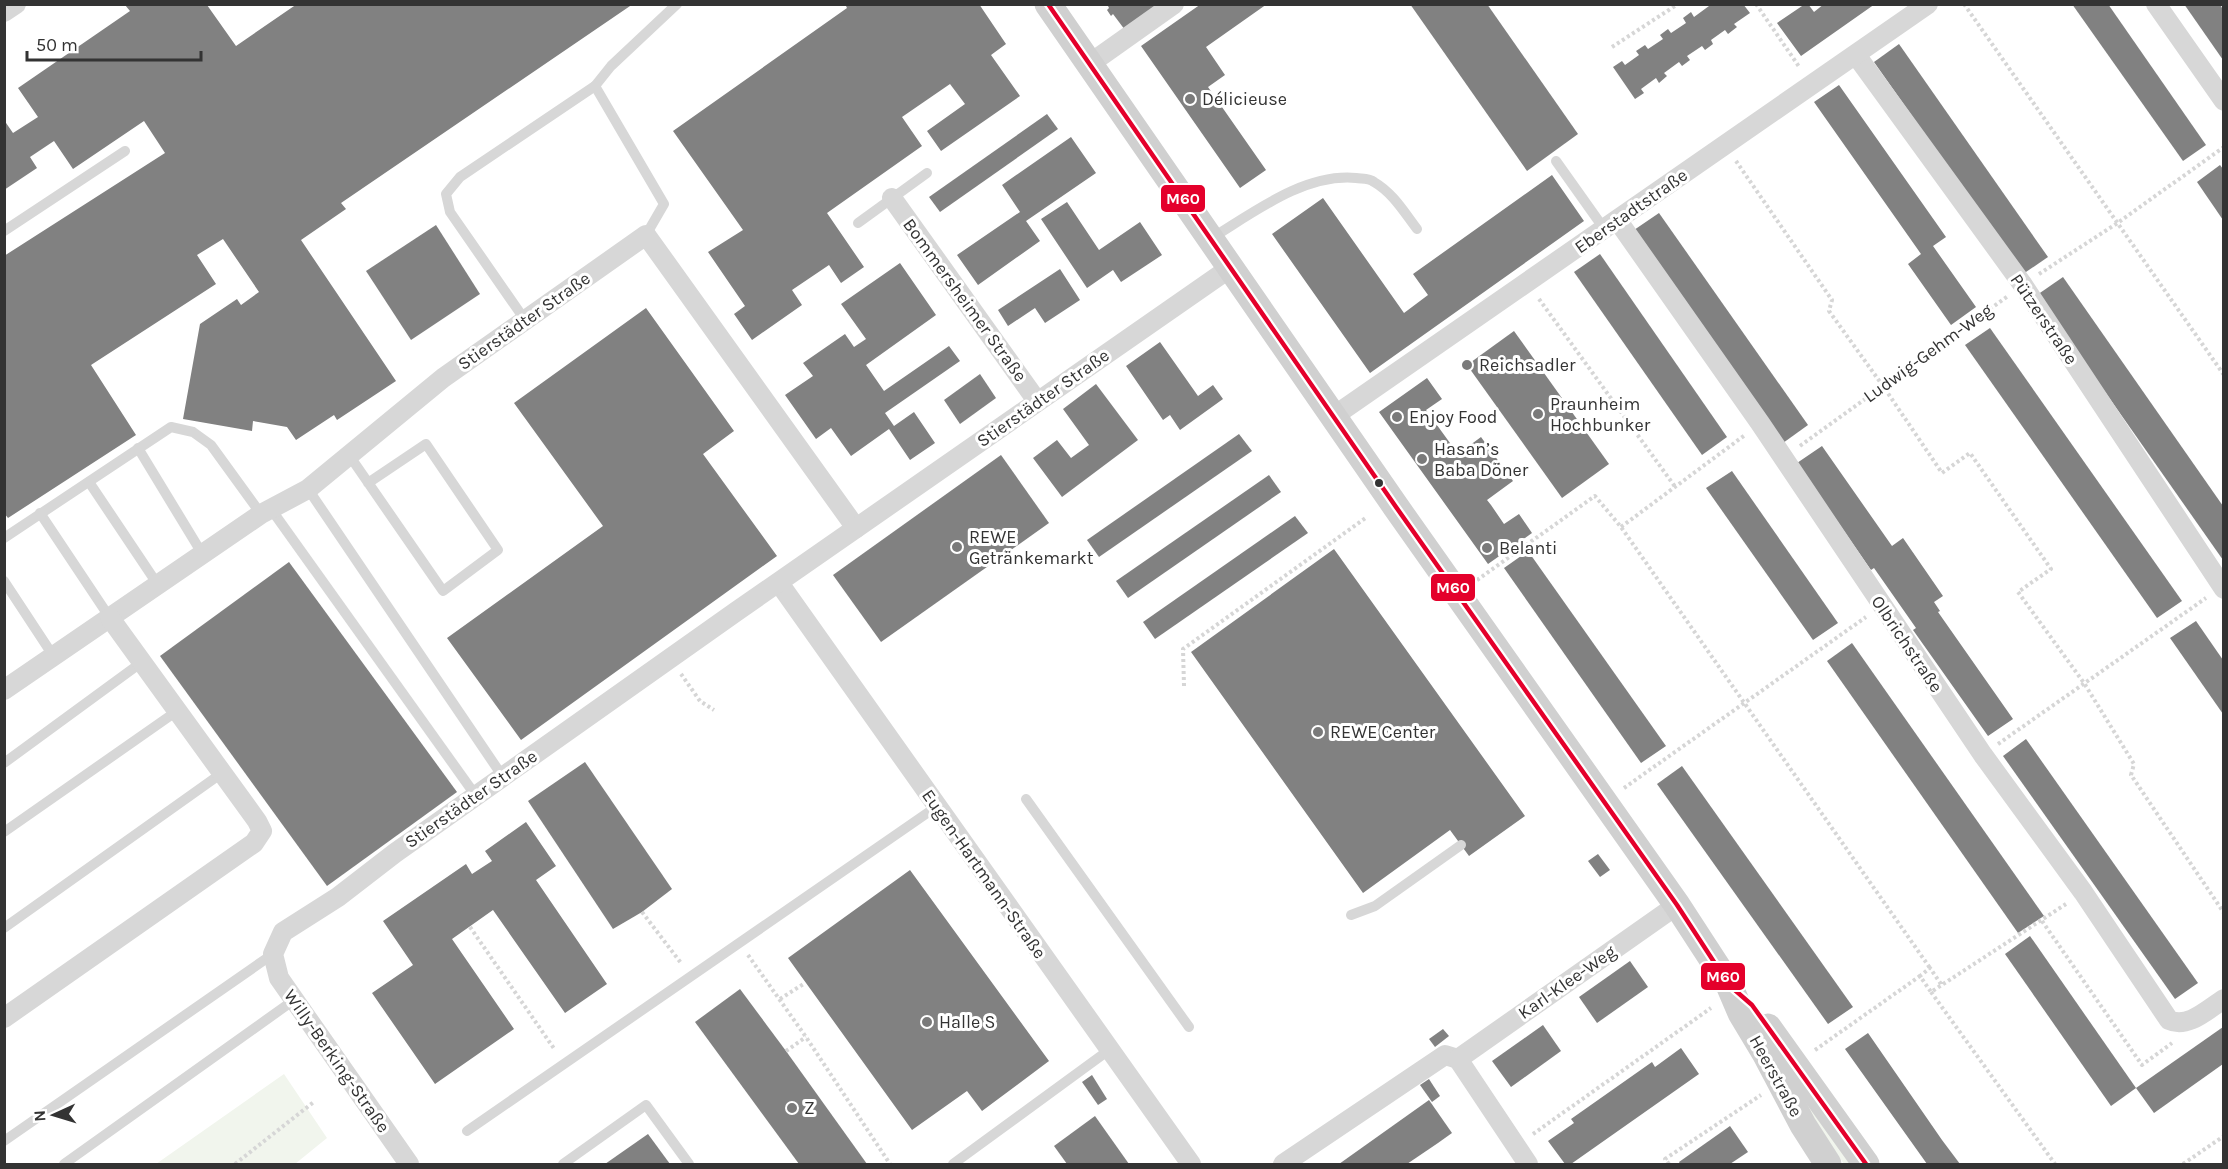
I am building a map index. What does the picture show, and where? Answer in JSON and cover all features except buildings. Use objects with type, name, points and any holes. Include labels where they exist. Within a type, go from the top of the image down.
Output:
[{"type":"main road","name":"Heerstraße","points":[[1048,4],[1230,268],[1677,905],[1729,984],[1741,1013],[1828,1164]]},
{"type":"main road","name":"Heerstraße","points":[[1729,984],[1752,1005],[1866,1164]]},
{"type":"street","points":[[4,12],[16,4]]},
{"type":"street","points":[[1088,64],[1174,4]]},
{"type":"street","name":"Eberstadtstraße","points":[[1334,416],[1928,4]]},
{"type":"street","points":[[2156,4],[2223,101]]},
{"type":"street","name":"Pützerstraße","points":[[1856,55],[2023,285],[2223,588]]},
{"type":"street","name":"Bommersheimer Straße","points":[[892,198],[1037,401]]},
{"type":"street","name":"Olbrichstraße","points":[[1611,225],[1760,423],[1983,755],[2083,892],[2169,1020],[2177,1024]]},
{"type":"street","points":[[646,235],[856,528]]},
{"type":"street","name":"Stierstädter Straße","points":[[4,690],[266,512],[308,489],[443,378],[646,235]]},
{"type":"street","name":"Stierstädter Straße","points":[[273,954],[283,932],[338,897],[395,853],[670,659],[1230,268]]},
{"type":"street","name":"Eugen-Hartmann-Straße","points":[[779,583],[1191,1164]]},
{"type":"street","points":[[4,1018],[254,843],[262,831],[110,618]]},
{"type":"street","name":"Karl-Klee-Weg","points":[[1283,1164],[1445,1055],[1458,1059],[1677,905]]},
{"type":"street","name":"Willy-Berking-Straße","points":[[273,954],[279,978],[409,1164]]},
{"type":"street","points":[[2177,1024],[2190,1021],[2220,1001]]},
{"type":"street","points":[[1458,1059],[1528,1164]]},
{"type":"lane","points":[[525,320],[450,212],[446,194],[460,177],[595,86],[611,66],[676,4]]},
{"type":"lane","points":[[595,86],[664,204],[646,235]]},
{"type":"lane","points":[[4,231],[125,151]]},
{"type":"lane","points":[[1556,161],[1611,225]]},
{"type":"lane","points":[[858,223],[927,173]]},
{"type":"lane","points":[[1210,239],[1282,194],[1314,183],[1342,177],[1372,180],[1390,193],[1418,229]]},
{"type":"lane","points":[[4,538],[171,427],[193,432],[212,445],[266,512],[476,796]]},
{"type":"lane","points":[[349,455],[368,483],[442,591],[498,550],[426,444],[368,483]]},
{"type":"lane","points":[[138,448],[203,555]]},
{"type":"lane","points":[[89,482],[158,585]]},
{"type":"lane","points":[[308,489],[503,777]]},
{"type":"lane","points":[[40,513],[110,618]]},
{"type":"lane","points":[[4,580],[54,657]]},
{"type":"lane","points":[[4,764],[142,662]]},
{"type":"lane","points":[[4,832],[177,711]]},
{"type":"lane","points":[[4,928],[222,773]]},
{"type":"lane","points":[[1026,799],[1189,1028]]},
{"type":"lane","points":[[467,1131],[936,807]]},
{"type":"lane","points":[[1350,915],[1375,906],[1461,845]]},
{"type":"lane","points":[[4,1141],[273,954]]},
{"type":"lane","points":[[64,1164],[294,1000]]},
{"type":"lane","points":[[953,1164],[1109,1050]]},
{"type":"lane","points":[[563,1164],[646,1105],[689,1164]]},
{"type":"path","points":[[1612,48],[1678,4]]},
{"type":"path","points":[[1756,4],[1812,86]]},
{"type":"path","points":[[1964,4],[2223,375]]},
{"type":"path","points":[[1725,146],[1832,300],[1829,312],[1942,473],[1970,453],[2051,569],[2018,592],[2084,683],[2134,764],[2131,775],[2223,913]]},
{"type":"path","name":"Ludwig-Gehm-Weg","points":[[1783,458],[2023,285],[2116,224],[2223,147]]},
{"type":"path","points":[[1527,282],[1676,488]]},
{"type":"path","points":[[1621,527],[1760,423]]},
{"type":"path","points":[[1478,580],[1595,496],[1621,527],[1746,703],[1941,984]]},
{"type":"path","points":[[1184,686],[1183,649],[1367,517]]},
{"type":"path","points":[[1983,755],[2223,588]]},
{"type":"path","points":[[1624,788],[1882,606]]},
{"type":"path","points":[[670,659],[700,701],[714,710]]},
{"type":"path","points":[[1931,992],[2083,892]]},
{"type":"path","points":[[642,912],[690,976]]},
{"type":"path","points":[[2042,921],[2142,1065],[2174,1041],[2177,1024]]},
{"type":"path","points":[[470,927],[564,1064]]},
{"type":"path","points":[[739,942],[807,1037],[890,1164]]},
{"type":"path","points":[[1810,1052],[1930,968]]},
{"type":"path","points":[[1920,976],[2055,1164]]},
{"type":"path","points":[[780,999],[806,983]]},
{"type":"path","points":[[1516,1146],[1711,1008]]},
{"type":"path","points":[[786,1052],[807,1037]]},
{"type":"path","points":[[1669,1164],[1665,1159],[1768,1091]]},
{"type":"path","points":[[235,1164],[315,1101]]},
{"type":"path","points":[[2183,1164],[2223,1136]]},
{"type":"shaded area","points":[[1780,1059],[1855,1164],[1844,1164],[1809,1115]]},
{"type":"shaded area","points":[[284,1074],[327,1138],[295,1164],[156,1164]]},
{"type":"transit line","name":"M60","points":[[1048,4],[1396,507],[1677,905],[1729,985],[1752,1005],[1866,1164]]},
{"type":"place","name":"Délicieuse","points":[[1190,99]]},
{"type":"place","name":"Reichsadler","points":[[1467,365]]},
{"type":"place","name":"Praunheim Hochbunker","points":[[1538,414]]},
{"type":"place","name":"Enjoy Food","points":[[1397,417]]},
{"type":"place","name":"Hasan’s Baba Döner","points":[[1422,459]]},
{"type":"place","name":"REWE Getränkemarkt","points":[[957,547]]},
{"type":"place","name":"Belanti","points":[[1487,548]]},
{"type":"place","name":"REWE Center","points":[[1318,732]]},
{"type":"place","name":"Halle S","points":[[927,1022]]},
{"type":"place","name":"Z","points":[[792,1108]]}]
